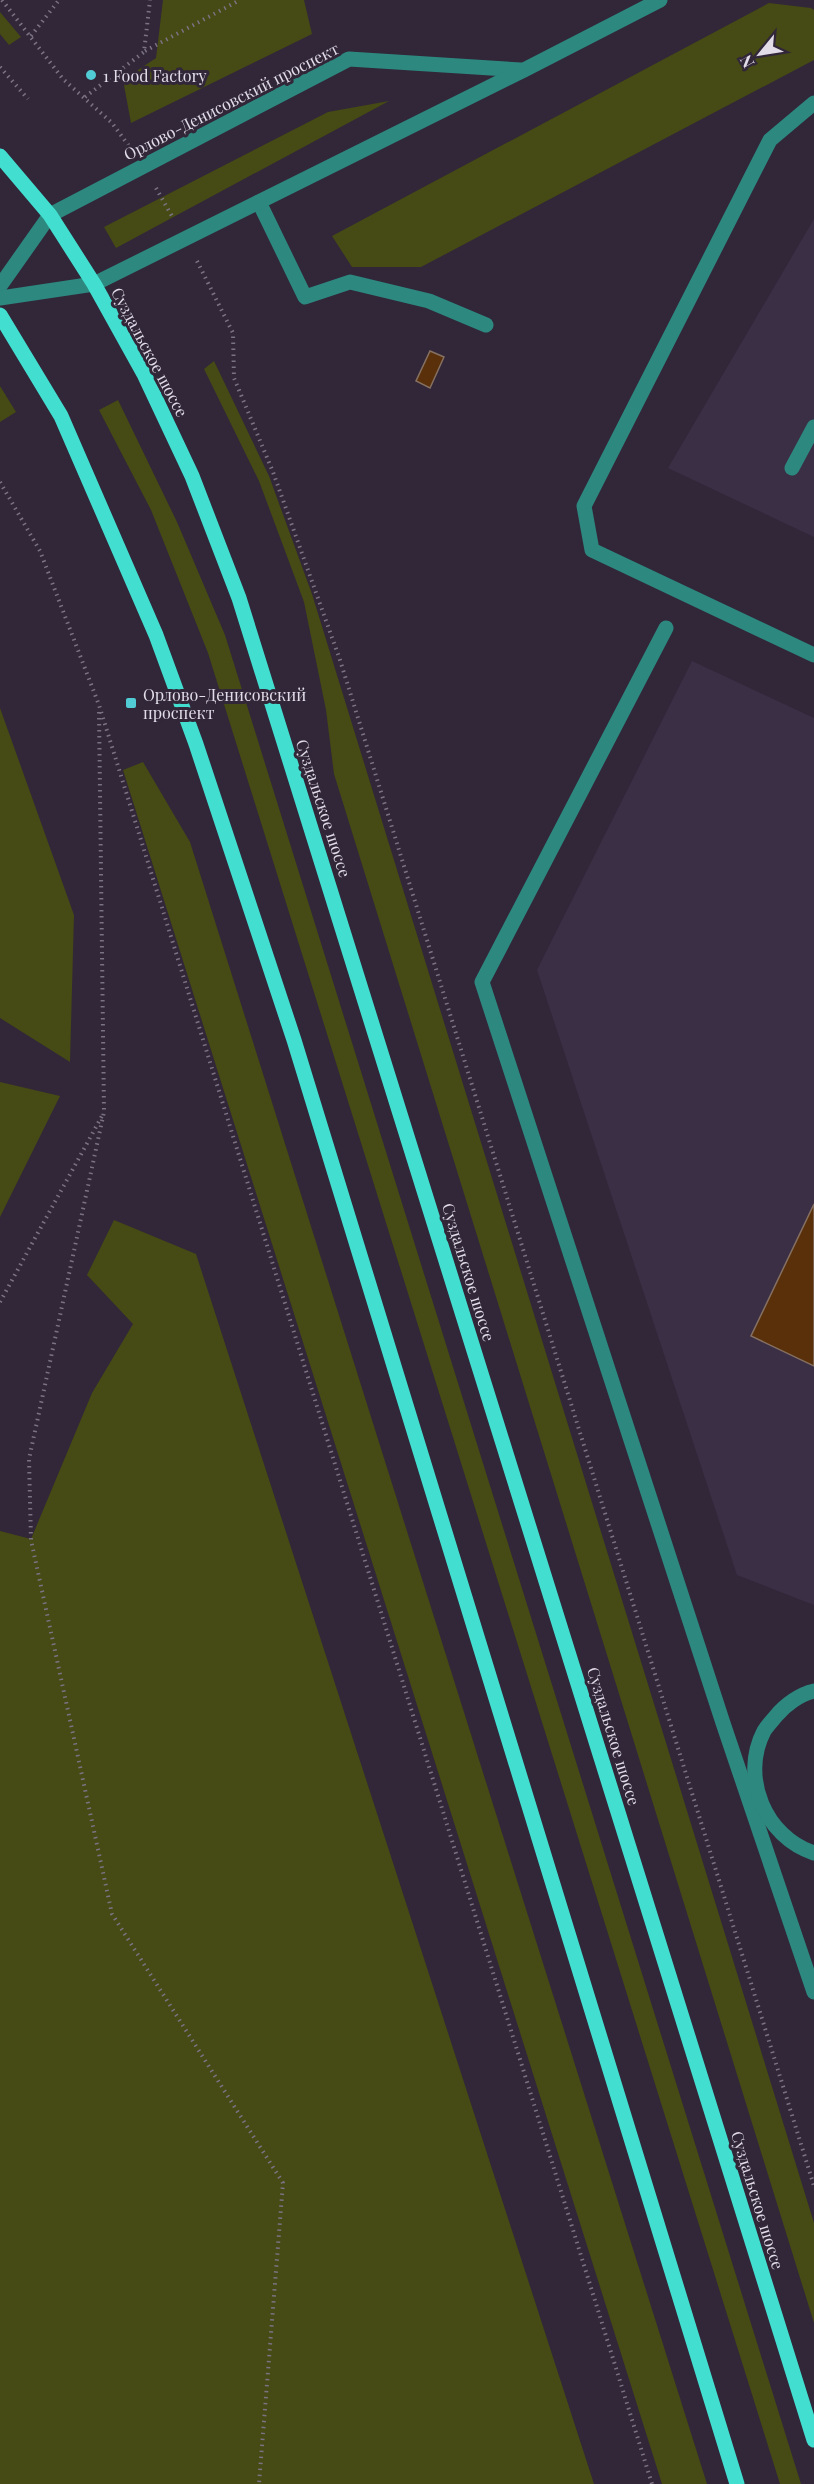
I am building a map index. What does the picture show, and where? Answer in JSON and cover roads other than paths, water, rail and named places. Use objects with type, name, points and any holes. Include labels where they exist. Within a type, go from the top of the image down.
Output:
[{"type":"main road","name":"Суздальское шоссе","points":[[0,156],[50,215],[94,285],[144,374],[192,476],[239,598],[814,2440]]},
{"type":"main road","points":[[0,315],[61,416],[111,529],[160,646],[240,874],[294,1040],[737,2484]]},
{"type":"street","points":[[0,298],[94,285],[660,0]]},
{"type":"street","name":"Орлово-Денисовский проспект","points":[[0,286],[50,215],[349,59],[524,70]]},
{"type":"street","points":[[814,103],[770,140],[584,506],[592,550],[814,655]]},
{"type":"street","points":[[258,202],[305,297],[350,282],[429,301],[486,325]]},
{"type":"street","points":[[792,468],[814,427]]},
{"type":"street","points":[[666,628],[482,982],[719,1712],[814,1992]]},
{"type":"street","points":[[814,1691],[807,1692],[782,1708],[764,1731],[755,1759],[756,1788],[766,1816],[786,1838],[814,1853]]},
{"type":"place","name":"1 Food Factory","points":[[91,75]]},
{"type":"place","name":"Орлово-Денисовский проспект","points":[[131,703]]}]
